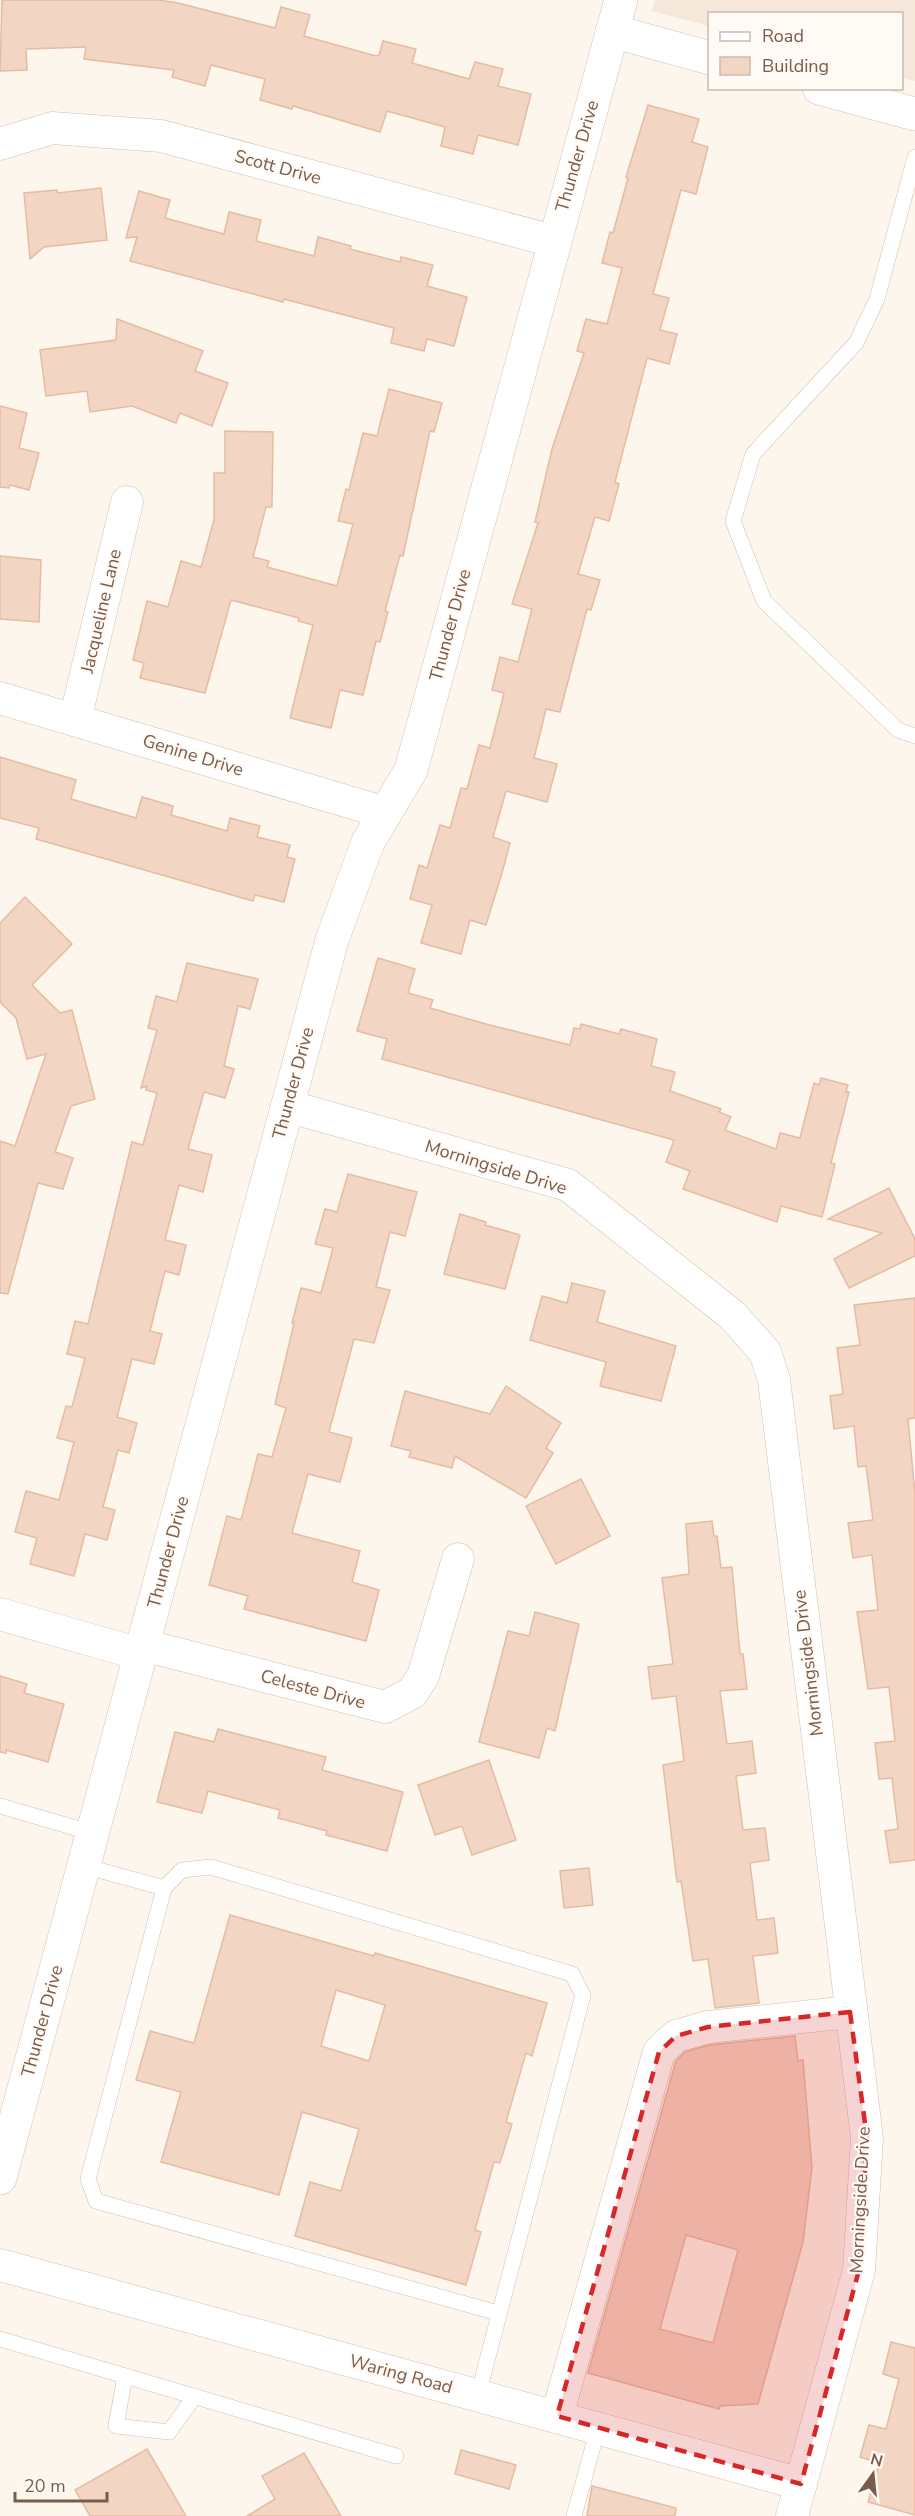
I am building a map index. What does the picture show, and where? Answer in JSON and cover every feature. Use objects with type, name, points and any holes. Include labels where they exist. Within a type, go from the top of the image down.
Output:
[{"type":"street","name":"Thunder Drive","points":[[0,2178],[332,940],[368,842],[411,770],[553,241],[621,0]]},
{"type":"street","points":[[612,31],[708,57]]},
{"type":"street","points":[[826,90],[915,114]]},
{"type":"street","name":"Scott Drive","points":[[0,144],[52,128],[161,136],[553,241]]},
{"type":"street","name":"Jacqueline Lane","points":[[75,720],[127,502]]},
{"type":"street","name":"Genine Drive","points":[[0,698],[386,813]]},
{"type":"street","name":"Morningside Drive","points":[[287,1106],[568,1185],[732,1315],[765,1352],[774,1380],[867,2138],[859,2270],[792,2516]]},
{"type":"street","name":"Celeste Drive","points":[[0,1614],[385,1707],[412,1693],[423,1676],[458,1559]]},
{"type":"street","points":[[557,2416],[659,2052],[676,2036],[708,2027],[850,2012]]},
{"type":"street","name":"Waring Road","points":[[0,2265],[801,2484]]},
{"type":"lane","points":[[915,158],[877,299],[856,343],[753,454],[733,521],[764,601],[898,730],[915,736]]},
{"type":"lane","points":[[0,1806],[93,1833]]},
{"type":"lane","points":[[84,1866],[164,1888]]},
{"type":"lane","points":[[478,2395],[583,1995],[572,1974],[211,1867],[182,1870],[164,1888],[88,2179],[96,2201],[498,2313]]},
{"type":"lane","points":[[0,2338],[396,2456]]},
{"type":"lane","points":[[125,2376],[116,2426],[169,2432],[195,2396]]},
{"type":"lane","points":[[574,2516],[598,2428]]},
{"type":"highlighted area","points":[[850,2012],[867,2138],[859,2270],[801,2484],[557,2416],[659,2052],[676,2036],[708,2027]]},
{"type":"shaded area","points":[[655,0],[915,0],[915,81],[903,78],[903,12],[708,12],[708,26],[652,11]]},
{"type":"building","points":[[2,0],[158,0],[275,28],[281,7],[310,15],[304,36],[376,56],[379,55],[383,41],[416,49],[412,63],[469,79],[475,62],[503,69],[498,86],[531,94],[518,145],[478,135],[473,154],[441,146],[445,127],[387,111],[380,132],[293,106],[292,109],[260,100],[265,79],[211,65],[205,86],[172,77],[174,70],[84,59],[86,47],[26,49],[27,70],[0,71]]},
{"type":"building","points":[[648,105],[699,119],[692,142],[708,147],[696,194],[681,190],[653,294],[669,298],[660,330],[677,334],[669,364],[647,358],[615,482],[619,484],[609,521],[595,517],[578,574],[600,580],[591,610],[587,609],[560,712],[546,709],[534,758],[557,764],[547,802],[506,791],[493,837],[510,843],[502,873],[486,925],[470,920],[461,954],[421,943],[432,905],[410,899],[419,865],[427,868],[440,825],[450,828],[461,788],[467,789],[479,745],[490,748],[504,693],[492,690],[500,657],[518,662],[532,609],[512,604],[538,523],[535,522],[552,449],[584,353],[577,351],[586,319],[607,324],[622,268],[602,263],[610,232],[613,233],[628,178],[626,177]]},
{"type":"building","points":[[101,188],[107,240],[44,247],[30,259],[24,193],[57,190],[58,193]]},
{"type":"building","points":[[139,191],[170,200],[165,218],[224,234],[229,212],[261,220],[256,241],[314,256],[318,237],[351,246],[350,249],[400,262],[401,257],[433,265],[427,286],[467,297],[454,346],[427,339],[424,351],[391,343],[394,328],[284,299],[283,302],[130,261],[137,237],[126,238]]},
{"type":"building","points":[[117,319],[203,351],[195,371],[228,383],[212,426],[180,413],[176,423],[132,406],[90,412],[87,391],[46,396],[40,350],[116,340]]},
{"type":"building","points":[[389,389],[442,403],[434,432],[430,431],[403,556],[400,555],[385,611],[388,612],[380,642],[376,641],[363,695],[340,690],[331,728],[290,718],[313,625],[298,621],[299,618],[231,600],[205,693],[140,678],[144,663],[133,660],[147,601],[168,607],[181,561],[201,567],[214,520],[214,473],[225,473],[225,431],[273,432],[272,507],[266,507],[253,557],[269,561],[267,567],[337,586],[353,524],[338,521],[346,489],[349,490],[363,433],[377,436]]},
{"type":"building","points":[[0,406],[27,413],[19,448],[39,453],[29,490],[10,485],[9,488],[0,487]]},
{"type":"building","points":[[0,556],[41,560],[39,622],[0,619]]},
{"type":"building","points":[[0,757],[76,780],[71,799],[136,818],[142,797],[173,806],[171,815],[227,831],[230,818],[260,826],[257,837],[290,845],[287,857],[295,859],[284,902],[255,895],[253,901],[36,839],[39,828],[0,818]]},
{"type":"building","points":[[25,897],[72,944],[32,985],[60,1013],[72,1010],[95,1099],[71,1106],[55,1152],[73,1158],[63,1189],[38,1183],[8,1294],[0,1293],[0,1141],[15,1146],[46,1054],[27,1059],[16,1018],[0,1002],[0,923]]},
{"type":"building","points":[[378,958],[415,969],[408,993],[433,1000],[430,1008],[570,1045],[574,1028],[580,1029],[581,1024],[619,1034],[621,1029],[657,1039],[651,1066],[675,1072],[670,1091],[721,1109],[719,1112],[731,1117],[725,1130],[776,1149],[780,1133],[800,1138],[814,1083],[819,1085],[821,1078],[848,1085],[846,1092],[849,1092],[831,1163],[835,1164],[822,1217],[781,1206],[777,1222],[683,1189],[690,1171],[666,1162],[674,1140],[382,1059],[387,1039],[357,1031]]},
{"type":"building","points":[[187,963],[258,979],[250,1009],[238,1006],[224,1066],[234,1069],[225,1098],[204,1092],[188,1149],[212,1155],[203,1192],[179,1185],[165,1240],[186,1245],[179,1275],[165,1271],[150,1331],[162,1334],[154,1364],[132,1359],[117,1417],[137,1423],[129,1453],[118,1450],[103,1507],[115,1510],[107,1540],[85,1534],[74,1576],[30,1564],[37,1538],[15,1532],[26,1491],[59,1500],[74,1442],[57,1438],[66,1406],[72,1407],[85,1358],[67,1354],[75,1321],[88,1324],[132,1142],[143,1145],[157,1093],[146,1090],[147,1086],[141,1088],[157,1030],[148,1028],[156,996],[177,1002]]},
{"type":"building","points":[[348,1174],[417,1192],[405,1236],[390,1232],[376,1287],[390,1290],[374,1343],[354,1339],[329,1432],[352,1438],[340,1482],[308,1474],[292,1533],[360,1551],[352,1582],[379,1590],[366,1641],[244,1609],[248,1596],[209,1585],[227,1516],[241,1520],[258,1454],[272,1457],[286,1408],[275,1404],[301,1288],[321,1293],[333,1248],[315,1244],[325,1209],[337,1212]]},
{"type":"building","points":[[889,1188],[915,1239],[915,1256],[849,1288],[834,1259],[882,1233],[828,1219]]},
{"type":"building","points":[[460,1214],[486,1222],[485,1225],[520,1235],[505,1289],[444,1274]]},
{"type":"building","points":[[572,1283],[605,1291],[597,1322],[676,1346],[661,1401],[600,1386],[606,1362],[530,1340],[542,1296],[567,1303]]},
{"type":"building","points":[[915,1298],[915,1418],[908,1419],[915,1494],[915,1860],[890,1863],[885,1831],[898,1829],[892,1778],[879,1779],[875,1743],[895,1741],[889,1687],[868,1689],[857,1612],[878,1610],[872,1555],[853,1558],[848,1523],[873,1520],[866,1466],[858,1467],[854,1426],[834,1429],[830,1396],[843,1394],[837,1348],[860,1345],[854,1305]]},
{"type":"building","points":[[506,1386],[561,1423],[546,1448],[553,1453],[526,1498],[455,1456],[452,1468],[409,1457],[411,1451],[391,1446],[405,1391],[490,1414]]},
{"type":"building","points":[[581,1479],[610,1536],[556,1564],[526,1506]]},
{"type":"building","points":[[712,1521],[714,1536],[717,1536],[721,1568],[732,1567],[740,1654],[743,1654],[747,1689],[720,1691],[727,1744],[752,1741],[756,1773],[736,1776],[743,1830],[765,1828],[769,1860],[750,1863],[757,1920],[774,1918],[778,1953],[753,1956],[759,2003],[715,2008],[708,1959],[693,1961],[681,1881],[677,1882],[663,1765],[684,1761],[676,1696],[652,1699],[648,1667],[673,1664],[662,1578],[689,1574],[686,1524]]},
{"type":"building","points":[[535,1612],[579,1624],[555,1731],[547,1728],[539,1758],[479,1742],[508,1631],[529,1636]]},
{"type":"building","points":[[0,1676],[27,1684],[24,1693],[64,1704],[48,1762],[6,1750],[6,1753],[0,1752]]},
{"type":"building","points":[[218,1729],[326,1757],[322,1770],[403,1792],[387,1851],[326,1835],[327,1831],[278,1818],[280,1810],[208,1791],[202,1813],[157,1802],[175,1732],[214,1742]]},
{"type":"building","points":[[489,1760],[516,1840],[472,1855],[462,1826],[435,1835],[418,1785]]},
{"type":"building","points":[[589,1868],[593,1905],[564,1908],[560,1871]]},
{"type":"building","points":[[230,1915],[374,1956],[375,1953],[547,2003],[532,2056],[526,2053],[506,2122],[512,2124],[500,2163],[494,2162],[475,2230],[481,2232],[466,2285],[295,2236],[310,2182],[341,2191],[359,2129],[302,2112],[279,2195],[161,2162],[181,2092],[136,2080],[150,2031],[194,2043]],"holes":[[[336,1990],[385,2005],[369,2061],[321,2046]]]},
{"type":"building","points":[[795,2036],[798,2061],[803,2060],[812,2168],[803,2242],[758,2404],[720,2406],[719,2409],[588,2373],[676,2061],[685,2052],[709,2045]],"holes":[[[686,2235],[738,2250],[713,2343],[660,2329]]]},
{"type":"building","points":[[891,2342],[915,2348],[915,2515],[868,2502],[879,2463],[860,2457],[869,2425],[886,2429],[899,2379],[883,2374]]},
{"type":"building","points":[[147,2449],[186,2516],[90,2516],[75,2490]]},
{"type":"building","points":[[461,2450],[516,2465],[509,2489],[455,2474]]},
{"type":"building","points":[[304,2453],[341,2516],[247,2516],[275,2499],[262,2476]]},
{"type":"building","points":[[592,2486],[676,2508],[675,2516],[587,2516]]}]
